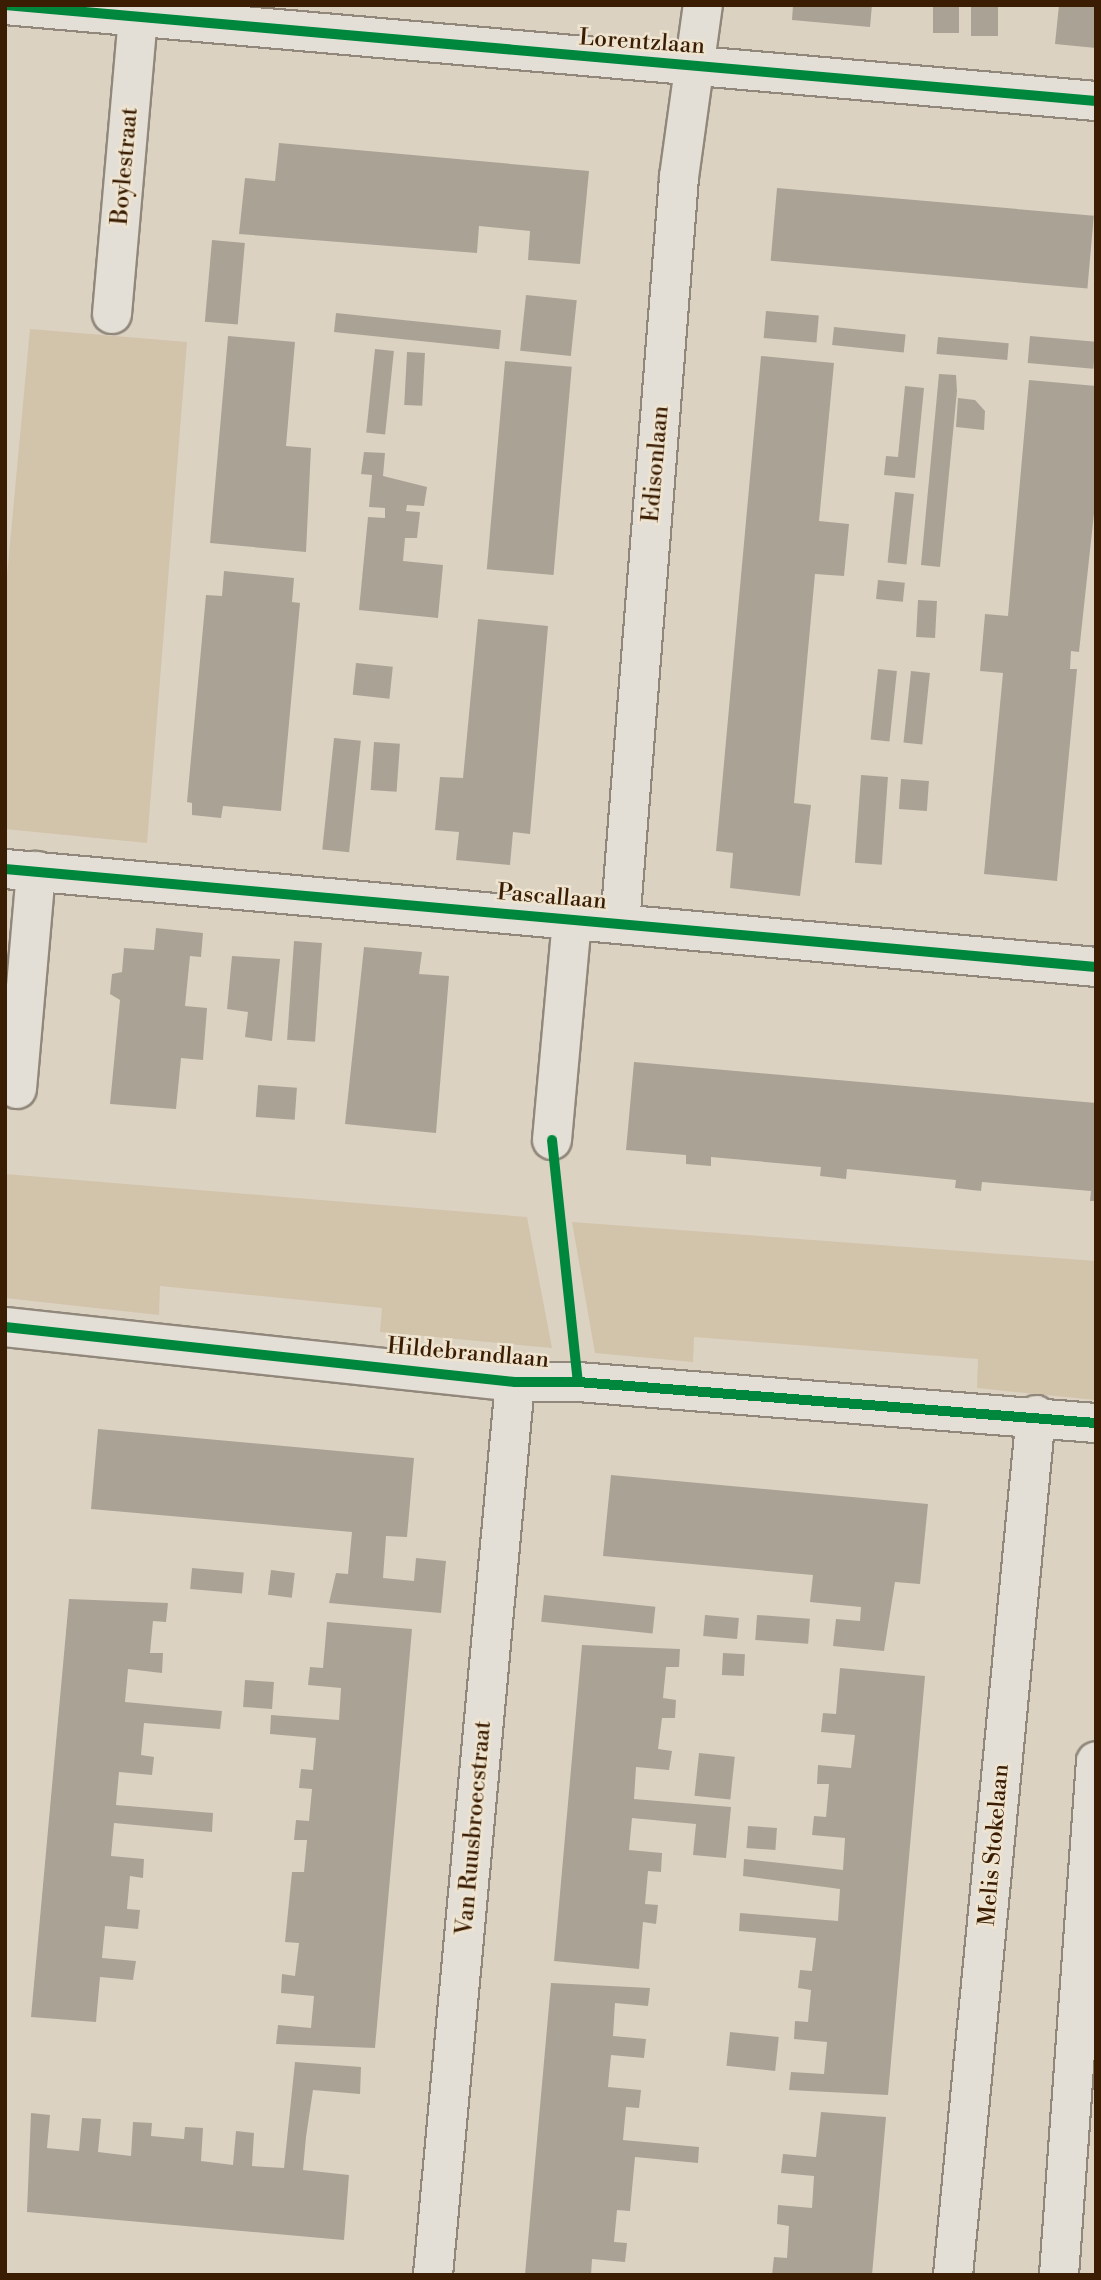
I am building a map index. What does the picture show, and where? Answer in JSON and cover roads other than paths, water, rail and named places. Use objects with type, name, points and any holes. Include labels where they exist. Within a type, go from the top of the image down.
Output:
[{"type":"street","name":"Lorentzlaan","points":[[5,5],[138,18],[187,14],[695,67],[1096,101]]},
{"type":"street","name":"Edisonlaan","points":[[620,924],[679,177],[703,5]]},
{"type":"street","name":"Boylestraat","points":[[111,314],[138,18]]},
{"type":"street","name":"Pascallaan","points":[[17,1089],[20,870],[1096,967]]},
{"type":"street","name":"Pascallaan","points":[[552,1140],[572,920]]},
{"type":"street","name":"Hildebrandlaan","points":[[5,1327],[515,1382],[578,1382],[1036,1415],[1096,1423]]},
{"type":"street","name":"Van Ruusbroecstraat","points":[[433,2275],[515,1382]]},
{"type":"street","name":"Melis Stokelaan","points":[[953,2275],[1036,1415]]},
{"type":"street","points":[[1059,2275],[1096,1761]]}]
